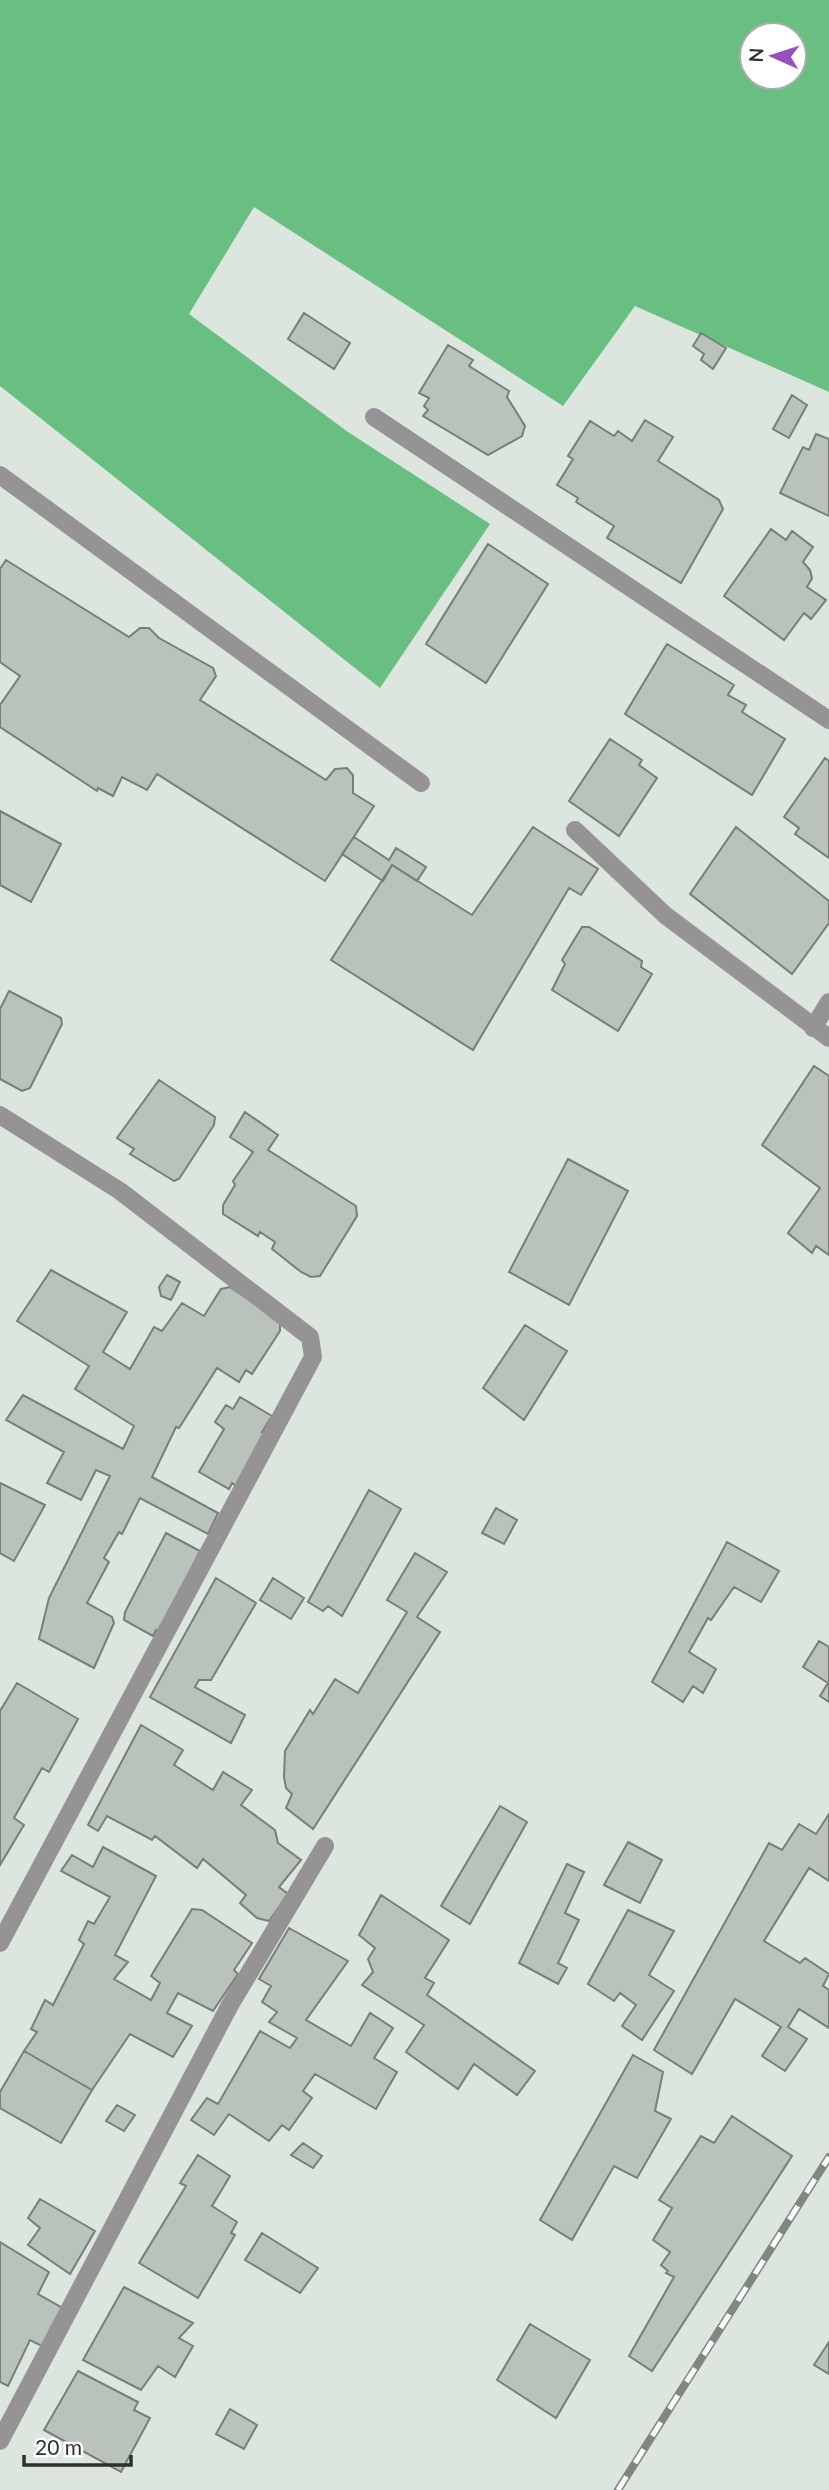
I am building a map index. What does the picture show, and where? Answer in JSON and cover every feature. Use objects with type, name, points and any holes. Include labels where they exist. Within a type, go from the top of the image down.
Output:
[{"type":"street","points":[[373,417],[829,720]]},
{"type":"street","points":[[0,475],[421,783]]},
{"type":"street","points":[[575,830],[666,915],[829,1038]]},
{"type":"street","points":[[813,1028],[829,1002]]},
{"type":"street","points":[[0,1115],[120,1191],[310,1337],[313,1348],[313,1357],[0,1943]]},
{"type":"street","points":[[0,2441],[230,2005],[326,1846]]},
{"type":"green space","points":[[0,0],[829,0],[829,392],[635,306],[563,406],[254,207],[189,314],[348,432],[490,524],[380,688],[0,386]]},
{"type":"building","points":[[304,313],[350,343],[334,369],[288,339]]},
{"type":"building","points":[[701,333],[726,348],[713,369],[701,360],[704,354],[693,346]]},
{"type":"building","points":[[448,345],[473,360],[469,366],[509,391],[507,397],[525,426],[522,436],[488,455],[423,416],[428,410],[424,406],[429,398],[419,393]]},
{"type":"building","points":[[792,395],[807,405],[789,438],[773,429]]},
{"type":"building","points":[[645,420],[673,437],[658,461],[719,500],[723,509],[681,583],[607,538],[614,526],[576,502],[578,498],[557,485],[573,459],[568,456],[590,421],[614,436],[618,431],[632,441]]},
{"type":"building","points":[[816,434],[829,439],[829,516],[780,493],[803,447],[809,450]]},
{"type":"building","points":[[771,529],[786,540],[792,531],[813,547],[803,562],[810,570],[812,578],[807,587],[826,600],[811,619],[804,613],[784,640],[724,596]]},
{"type":"building","points":[[488,544],[548,584],[486,683],[426,644]]},
{"type":"building","points":[[6,560],[129,637],[140,628],[149,628],[159,638],[213,668],[216,676],[200,700],[326,780],[335,769],[347,768],[353,775],[353,793],[374,806],[325,881],[157,774],[147,790],[122,777],[113,796],[98,788],[97,791],[0,727],[0,705],[20,676],[0,662],[0,569]]},
{"type":"building","points":[[667,644],[734,685],[728,695],[746,705],[742,712],[785,739],[752,795],[625,714]]},
{"type":"building","points":[[610,739],[642,760],[639,765],[657,778],[619,836],[569,801]]},
{"type":"building","points":[[825,758],[829,761],[829,858],[795,834],[799,828],[784,817]]},
{"type":"building","points":[[0,811],[61,844],[31,902],[0,885]]},
{"type":"building","points":[[533,827],[598,869],[581,895],[569,888],[473,1050],[331,960],[392,865],[472,915]]},
{"type":"building","points":[[736,827],[829,901],[829,923],[792,974],[690,894]]},
{"type":"building","points":[[354,837],[389,860],[396,848],[426,867],[417,881],[392,865],[383,881],[342,854]]},
{"type":"building","points":[[582,927],[589,927],[642,961],[641,967],[652,974],[618,1031],[552,990],[565,964],[562,960]]},
{"type":"building","points":[[9,991],[61,1018],[62,1024],[30,1088],[22,1091],[0,1079],[0,1009]]},
{"type":"building","points":[[814,1066],[829,1076],[829,1255],[816,1246],[812,1253],[788,1233],[820,1188],[762,1145]]},
{"type":"building","points":[[159,1080],[215,1117],[214,1125],[179,1179],[174,1181],[130,1154],[134,1149],[117,1138]]},
{"type":"building","points":[[245,1112],[278,1135],[268,1150],[356,1206],[357,1216],[320,1276],[311,1277],[301,1272],[272,1249],[275,1242],[260,1232],[258,1236],[223,1214],[223,1205],[235,1185],[233,1181],[253,1152],[230,1137]]},
{"type":"building","points":[[568,1159],[628,1191],[569,1305],[509,1272]]},
{"type":"building","points":[[51,1270],[127,1312],[103,1352],[130,1369],[154,1327],[162,1331],[182,1303],[204,1316],[221,1289],[230,1287],[280,1320],[280,1331],[252,1374],[246,1370],[239,1382],[217,1368],[179,1428],[176,1427],[152,1477],[218,1513],[208,1534],[140,1498],[122,1534],[119,1532],[104,1558],[109,1562],[87,1603],[112,1617],[114,1623],[94,1668],[39,1639],[49,1598],[110,1476],[96,1470],[81,1500],[47,1483],[64,1452],[6,1420],[23,1395],[123,1449],[134,1426],[75,1389],[89,1366],[17,1321]]},
{"type":"building","points":[[167,1275],[180,1282],[171,1300],[161,1296],[159,1287]]},
{"type":"building","points":[[525,1325],[567,1351],[524,1420],[483,1388]]},
{"type":"building","points":[[240,1397],[272,1416],[262,1432],[266,1434],[236,1486],[232,1483],[229,1489],[199,1472],[224,1429],[215,1422],[226,1405],[233,1409]]},
{"type":"building","points":[[0,1483],[45,1505],[14,1561],[0,1553]]},
{"type":"building","points":[[369,1490],[401,1509],[342,1616],[328,1606],[323,1611],[308,1602]]},
{"type":"building","points":[[496,1508],[517,1520],[504,1544],[482,1533]]},
{"type":"building","points":[[166,1533],[200,1551],[160,1633],[156,1630],[153,1636],[124,1620],[125,1612]]},
{"type":"building","points":[[727,1542],[779,1571],[761,1602],[734,1587],[711,1620],[708,1618],[689,1652],[716,1669],[703,1693],[693,1686],[683,1702],[652,1682]]},
{"type":"building","points":[[415,1553],[447,1572],[417,1617],[440,1632],[313,1829],[286,1808],[292,1794],[286,1788],[284,1777],[285,1751],[310,1710],[313,1714],[335,1679],[358,1693],[407,1612],[387,1600]]},
{"type":"building","points":[[216,1578],[256,1603],[211,1680],[199,1680],[195,1687],[245,1715],[231,1743],[150,1697]]},
{"type":"building","points":[[273,1578],[304,1598],[291,1619],[260,1600]]},
{"type":"building","points":[[819,1641],[829,1647],[829,1702],[820,1696],[828,1683],[803,1667]]},
{"type":"building","points":[[17,1683],[78,1719],[49,1772],[42,1768],[14,1818],[24,1825],[0,1865],[0,1711]]},
{"type":"building","points":[[141,1725],[183,1750],[174,1765],[213,1790],[223,1772],[252,1790],[241,1805],[275,1830],[278,1843],[301,1860],[279,1887],[288,1894],[269,1921],[257,1918],[240,1903],[246,1895],[203,1859],[197,1868],[155,1836],[152,1840],[107,1816],[98,1831],[88,1825]]},
{"type":"building","points":[[500,1806],[527,1822],[470,1924],[441,1906]]},
{"type":"building","points":[[829,1814],[829,1881],[809,1868],[764,1941],[800,1963],[805,1958],[829,1974],[823,1986],[829,1990],[829,2028],[799,2009],[788,2027],[807,2039],[785,2071],[762,2056],[781,2027],[735,1999],[692,2074],[654,2050],[769,1843],[782,1850],[799,1824],[816,1834]]},
{"type":"building","points":[[628,1842],[662,1860],[640,1903],[604,1885]]},
{"type":"building","points":[[103,1847],[156,1876],[115,1955],[128,1962],[114,1979],[151,2000],[160,1983],[151,1976],[192,1909],[202,1910],[252,1943],[234,1970],[238,1974],[213,2011],[178,1993],[167,2013],[192,2026],[173,2057],[130,2034],[92,2090],[24,2051],[37,2032],[31,2029],[45,2000],[53,2005],[84,1944],[79,1940],[88,1921],[94,1924],[110,1897],[61,1871],[72,1855],[93,1867]]},
{"type":"building","points":[[567,1864],[584,1872],[565,1913],[579,1920],[558,1963],[567,1968],[558,1984],[519,1963]]},
{"type":"building","points":[[381,1895],[449,1940],[425,1978],[434,1983],[427,1995],[535,2071],[517,2095],[474,2064],[458,2089],[406,2052],[424,2025],[362,1985],[373,1972],[368,1959],[375,1948],[359,1935]]},
{"type":"building","points":[[628,1910],[674,1931],[649,1975],[674,1991],[642,2040],[622,2026],[636,2005],[620,1993],[614,2001],[588,1984]]},
{"type":"building","points":[[289,1928],[348,1961],[306,2020],[351,2046],[370,2013],[393,2028],[374,2058],[397,2072],[376,2109],[315,2074],[303,2091],[312,2098],[289,2130],[282,2125],[269,2141],[229,2114],[214,2135],[191,2120],[207,2098],[218,2104],[260,2031],[290,2048],[297,2038],[269,2022],[277,2012],[262,2002],[271,1986],[259,1979]]},
{"type":"building","points":[[24,2051],[92,2090],[61,2143],[0,2108],[0,2092]]},
{"type":"building","points":[[633,2055],[663,2072],[655,2111],[671,2119],[637,2178],[614,2166],[572,2240],[540,2220]]},
{"type":"building","points":[[117,2105],[135,2115],[124,2131],[106,2121]]},
{"type":"building","points":[[732,2116],[792,2156],[652,2371],[629,2356],[674,2277],[666,2273],[668,2271],[661,2265],[670,2252],[653,2240],[672,2208],[659,2200],[701,2136],[714,2143]]},
{"type":"building","points":[[303,2143],[322,2156],[313,2168],[291,2155]]},
{"type":"building","points":[[198,2155],[230,2176],[212,2206],[237,2222],[231,2233],[235,2235],[198,2298],[139,2263],[186,2186],[180,2183]]},
{"type":"building","points":[[40,2199],[95,2231],[70,2274],[28,2245],[40,2228],[28,2218]]},
{"type":"building","points":[[262,2233],[318,2268],[300,2293],[245,2260]]},
{"type":"building","points":[[0,2242],[49,2272],[38,2294],[66,2310],[46,2348],[30,2340],[8,2386],[0,2382]]},
{"type":"building","points":[[124,2287],[193,2323],[179,2338],[193,2346],[175,2377],[158,2366],[141,2390],[83,2360]]},
{"type":"building","points":[[530,2324],[590,2360],[556,2418],[497,2380]]},
{"type":"building","points":[[829,2342],[829,2374],[814,2365]]},
{"type":"building","points":[[78,2371],[138,2402],[134,2410],[150,2418],[121,2472],[44,2430]]},
{"type":"building","points":[[230,2409],[257,2425],[244,2449],[216,2434]]},
{"type":"railway","points":[[618,2490],[829,2157]]}]
